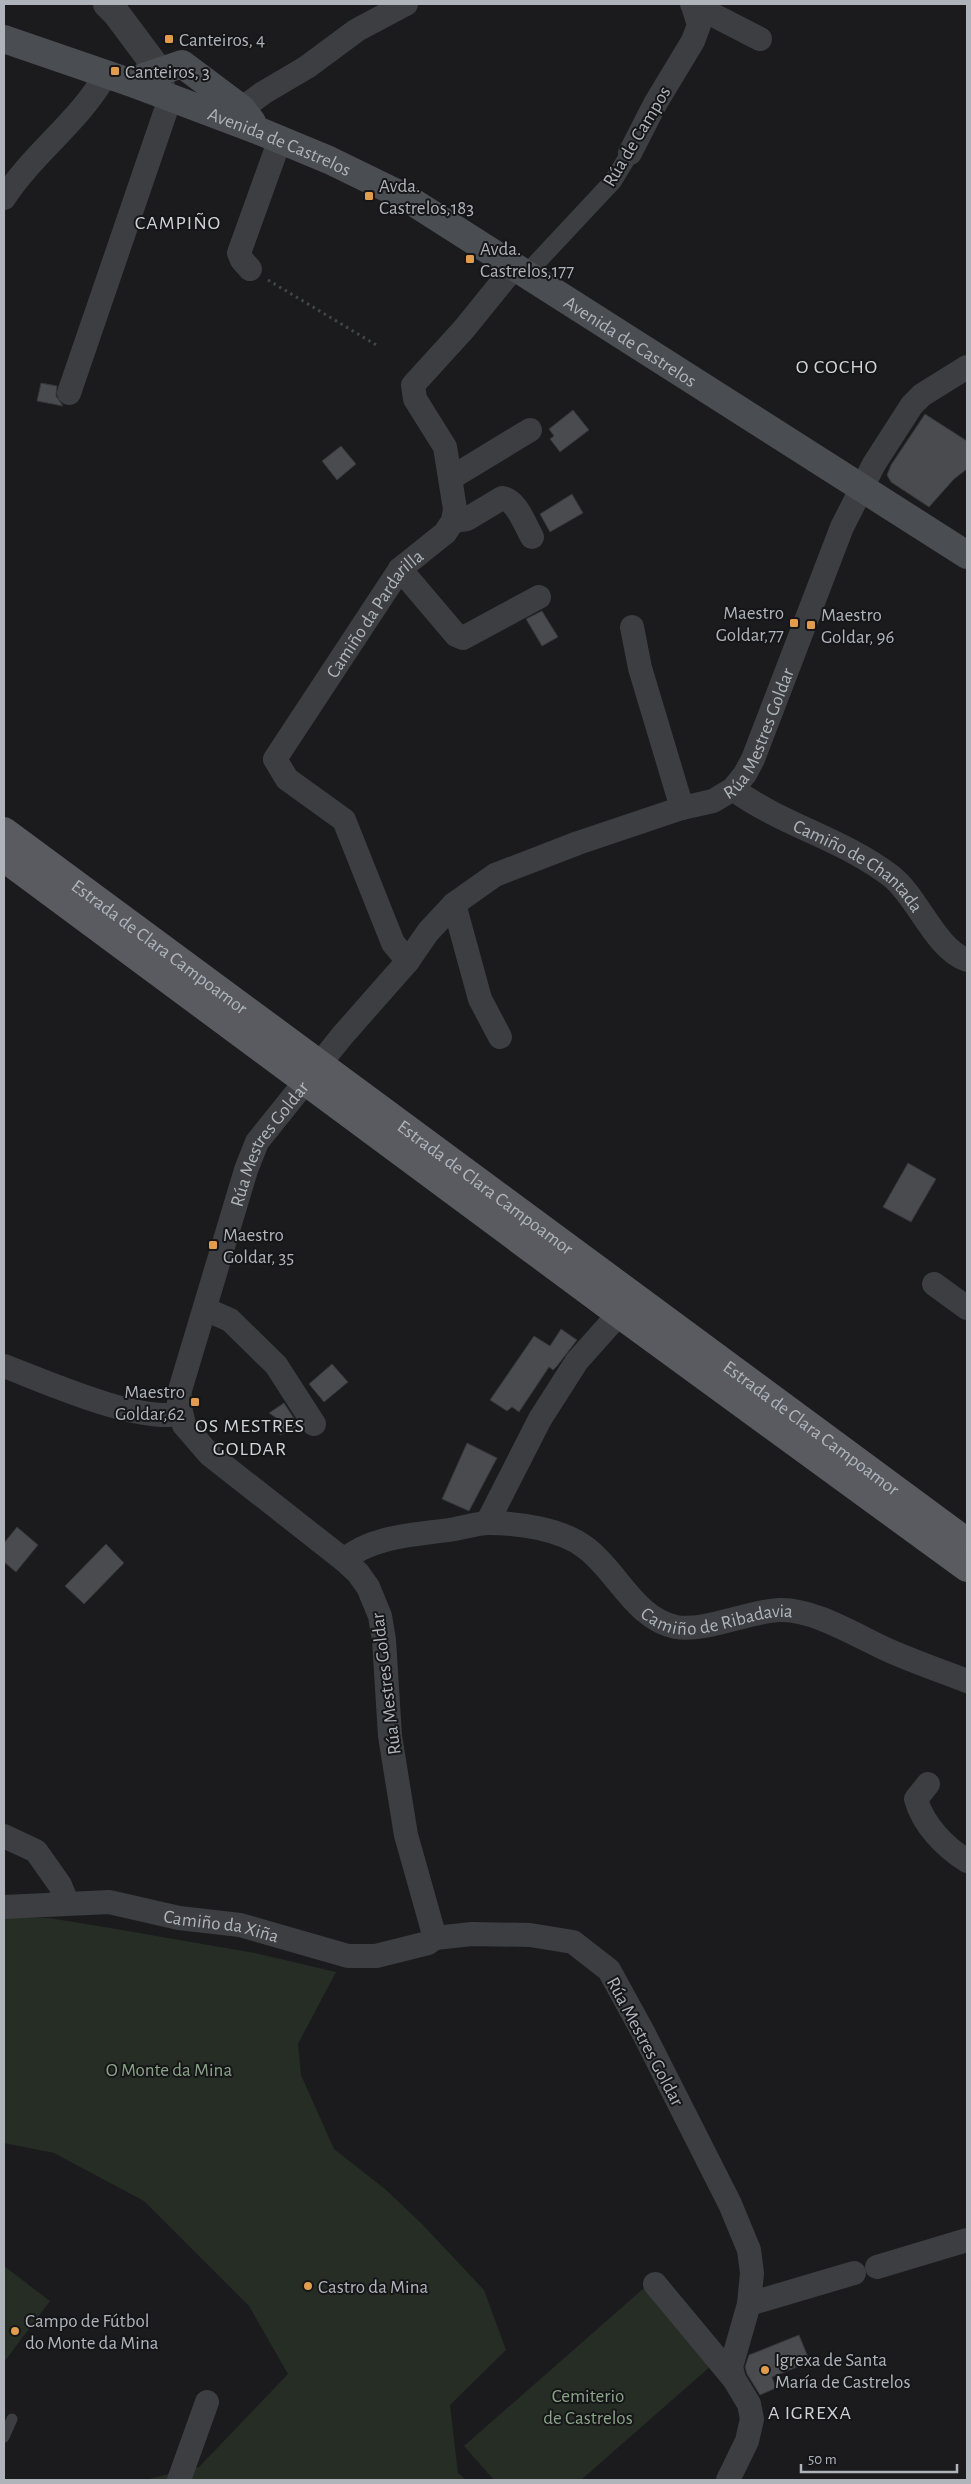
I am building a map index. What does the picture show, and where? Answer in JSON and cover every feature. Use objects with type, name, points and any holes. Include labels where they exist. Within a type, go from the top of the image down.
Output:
[{"type":"main road","points":[[4,38],[118,78],[168,81],[235,114],[271,136]]},
{"type":"main road","name":"Avenida de Castrelos","points":[[271,136],[330,160],[405,197],[521,269],[967,555]]},
{"type":"main road","name":"Estrada de Clara Campoamor","points":[[4,831],[967,1542]]},
{"type":"main road","name":"Estrada de Clara Campoamor","points":[[4,858],[619,1314],[967,1568]]},
{"type":"street","points":[[235,114],[307,67],[357,30],[406,4]]},
{"type":"street","name":"Rúa de Campos","points":[[693,5],[760,39]]},
{"type":"street","name":"Rúa de Campos","points":[[521,269],[613,181],[630,153],[655,104],[693,41],[699,25],[693,5]]},
{"type":"street","points":[[111,8],[168,81]]},
{"type":"street","points":[[69,393],[168,81],[141,28],[111,8]]},
{"type":"street","points":[[4,198],[32,161],[94,96],[118,78]]},
{"type":"street","points":[[250,269],[239,253],[275,153],[271,136]]},
{"type":"street","points":[[521,269],[413,385],[415,399],[445,447],[455,509],[453,521],[467,519],[502,498],[507,499],[513,503],[532,537]]},
{"type":"street","name":"Rúa Mestres Goldar","points":[[734,2380],[731,2367],[749,2304],[752,2273],[749,2250],[730,2204],[609,1970],[573,1942],[530,1935],[472,1934],[435,1938],[406,1835],[390,1736],[384,1640],[380,1616],[368,1587],[358,1572],[344,1560],[209,1454],[184,1425],[181,1414],[180,1390],[256,1142],[342,1036],[408,961],[428,932],[454,904],[495,875],[578,843],[682,808],[713,801],[733,789],[745,774],[753,759],[842,527],[874,464],[912,405],[922,394],[967,367]]},
{"type":"street","points":[[451,478],[530,430]]},
{"type":"street","name":"Camiño da Pardarilla","points":[[408,961],[393,943],[344,820],[287,779],[275,759],[400,569],[445,533],[453,521]]},
{"type":"street","points":[[400,569],[456,635],[464,638],[539,597]]},
{"type":"street","points":[[632,626],[640,668],[682,808]]},
{"type":"street","name":"Camiño de Chantada","points":[[733,789],[754,804],[846,848],[891,876],[907,891],[948,948],[959,957],[967,960]]},
{"type":"street","points":[[454,904],[480,999],[500,1037]]},
{"type":"street","points":[[934,1284],[967,1308]]},
{"type":"street","points":[[204,1309],[230,1320],[276,1365],[314,1424]]},
{"type":"street","points":[[487,1523],[540,1419],[577,1361],[619,1314]]},
{"type":"street","points":[[4,1366],[119,1407],[166,1417],[181,1414]]},
{"type":"street","name":"Camiño de Ribadavia","points":[[344,1560],[358,1548],[401,1536],[487,1523],[546,1529],[585,1547],[607,1567],[646,1612],[659,1621],[676,1627],[699,1626],[781,1610],[799,1612],[816,1617],[890,1651],[967,1681]]},
{"type":"street","points":[[928,1784],[916,1798],[919,1810],[951,1851],[967,1861]]},
{"type":"street","points":[[4,1836],[36,1851],[60,1885],[66,1902]]},
{"type":"street","name":"Camiño da Xiña","points":[[4,1907],[66,1902],[109,1902],[179,1918],[240,1925],[348,1956],[376,1956],[428,1943],[435,1938]]},
{"type":"street","points":[[877,2267],[967,2240]]},
{"type":"street","points":[[749,2304],[854,2273]]},
{"type":"street","points":[[655,2284],[734,2380],[749,2404],[752,2419],[747,2441],[728,2480]]},
{"type":"street","points":[[179,2480],[207,2402]]},
{"type":"lane","points":[[4,2437],[12,2419]]},
{"type":"path","points":[[250,269],[378,346]]},
{"type":"green space","name":"O Monte da Mina","points":[[4,1917],[49,1918],[116,1929],[255,1953],[336,1972],[298,2044],[301,2075],[334,2149],[385,2189],[422,2224],[484,2290],[506,2350],[450,2405],[458,2473],[466,2480],[144,2480],[199,2467],[288,2374],[249,2306],[144,2201],[54,2153],[4,2143]]},
{"type":"green space","name":"Campo de Fútbol do Monte da Mina","points":[[4,2266],[50,2301],[4,2362]]},
{"type":"green space","name":"Cemiterio de Castrelos","points":[[644,2288],[712,2365],[581,2480],[494,2480],[464,2446]]},
{"type":"building","points":[[41,383],[57,386],[56,396],[63,406],[37,401]]},
{"type":"building","points":[[573,410],[589,430],[560,452],[550,439],[554,436],[549,429]]},
{"type":"building","points":[[925,414],[967,441],[967,469],[954,479],[929,507],[891,482],[887,475],[891,465]]},
{"type":"building","points":[[341,446],[356,464],[337,480],[322,461]]},
{"type":"building","points":[[572,494],[583,513],[550,532],[540,514]]},
{"type":"building","points":[[542,611],[558,637],[542,646],[526,619]]},
{"type":"building","points":[[908,1163],[936,1179],[911,1222],[883,1207]]},
{"type":"building","points":[[561,1329],[577,1340],[553,1370],[549,1367],[519,1412],[512,1407],[507,1411],[490,1400],[534,1336],[550,1346]]},
{"type":"building","points":[[332,1364],[348,1382],[324,1402],[309,1384]]},
{"type":"building","points":[[284,1403],[299,1426],[280,1435],[281,1421],[269,1413]]},
{"type":"building","points":[[467,1443],[497,1458],[469,1511],[442,1499]]},
{"type":"building","points":[[17,1527],[38,1545],[16,1572],[4,1562],[4,1543]]},
{"type":"building","points":[[106,1544],[124,1563],[84,1604],[65,1586]]},
{"type":"building","name":"Igrexa de Santa María de Castrelos","points":[[799,2335],[810,2362],[772,2377],[776,2388],[760,2395],[747,2374],[745,2367],[749,2355]]},
{"type":"place","name":"Canteiros, 4","points":[[169,39]]},
{"type":"place","name":"Canteiros, 3","points":[[115,71]]},
{"type":"place","name":"Avda. Castrelos,183","points":[[369,196]]},
{"type":"place","name":"Avda. Castrelos,177","points":[[470,259]]},
{"type":"place","name":"Maestro Goldar,77","points":[[794,623]]},
{"type":"place","name":"Maestro Goldar, 96","points":[[811,625]]},
{"type":"place","name":"Maestro Goldar, 35","points":[[213,1245]]},
{"type":"place","name":"Maestro Goldar,62","points":[[195,1402]]},
{"type":"place","name":"Castro da Mina","points":[[308,2286]]},
{"type":"place","name":"Campo de Fútbol do Monte da Mina","points":[[15,2331]]},
{"type":"place","name":"Igrexa de Santa María de Castrelos","points":[[765,2370]]},
{"type":"district","name":"CAMPIÑO","points":[[178,222]]},
{"type":"district","name":"O COCHO","points":[[837,366]]},
{"type":"district","name":"OS MESTRES GOLDAR","points":[[250,1436]]},
{"type":"district","name":"A IGREXA","points":[[810,2412]]}]
